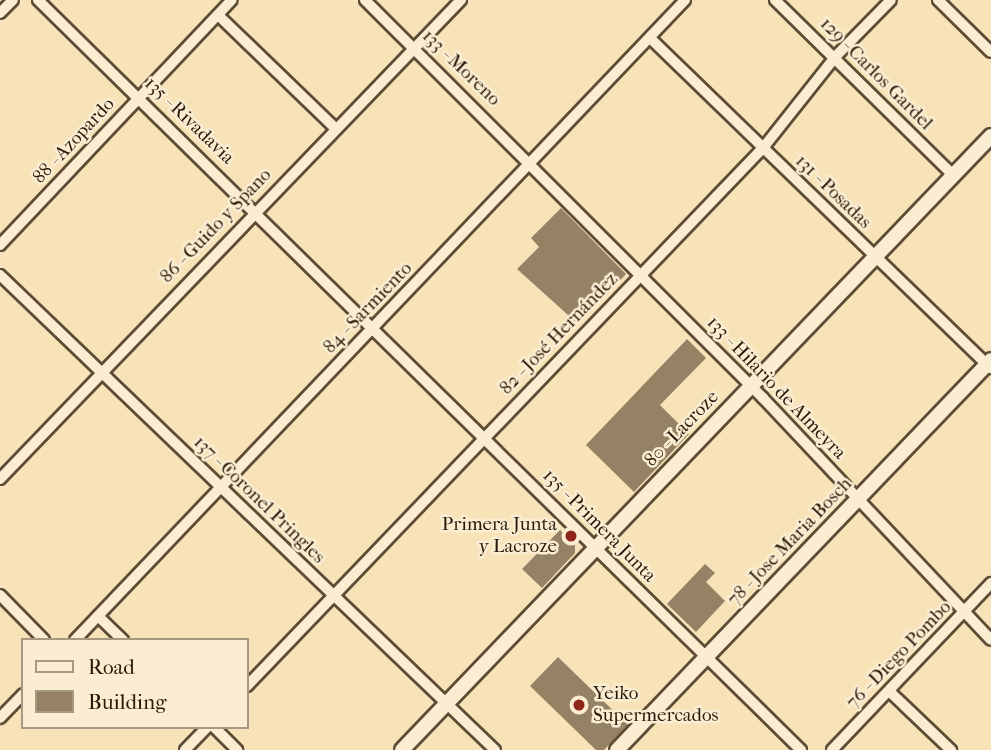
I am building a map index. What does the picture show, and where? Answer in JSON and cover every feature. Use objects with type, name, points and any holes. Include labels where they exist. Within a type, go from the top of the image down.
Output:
[{"type":"street","points":[[0,13],[13,0]]},
{"type":"street","name":"135 - Rivadavia","points":[[38,0],[256,209],[373,327]]},
{"type":"street","name":"88 - Azopardo","points":[[0,246],[232,0]]},
{"type":"street","name":"133 - Moreno","points":[[365,0],[532,162]]},
{"type":"street","name":"86 - Guido y Spano","points":[[0,479],[101,370],[461,0]]},
{"type":"street","name":"84 - Sarmiento","points":[[77,638],[651,39],[685,0]]},
{"type":"street","name":"129 - Carlos Gardel","points":[[775,0],[836,57],[952,174]]},
{"type":"street","name":"82 - José Hernández","points":[[248,685],[763,148],[836,57],[891,0]]},
{"type":"street","points":[[938,0],[991,52]]},
{"type":"street","points":[[218,15],[336,129]]},
{"type":"street","name":"131 - Posadas","points":[[651,39],[875,258],[990,364]]},
{"type":"street","name":"80 - Lacroze","points":[[402,750],[991,136]]},
{"type":"street","name":"133 - Hilario de Almeyra","points":[[532,162],[751,386],[991,640]]},
{"type":"street","name":"137 - Coronel Pringles","points":[[0,275],[495,750]]},
{"type":"street","name":"135 - Primera Junta","points":[[373,327],[801,750]]},
{"type":"street","name":"78 - Jose Maria Bosch","points":[[617,750],[990,364]]},
{"type":"street","name":"76 - Diego Pombo","points":[[832,750],[991,583]]},
{"type":"street","points":[[0,595],[42,638]]},
{"type":"street","points":[[99,616],[121,638]]},
{"type":"street","points":[[889,691],[951,750]]},
{"type":"street","points":[[0,718],[21,696]]},
{"type":"street","points":[[185,750],[205,729]]},
{"type":"street","points":[[216,729],[237,750]]},
{"type":"building","points":[[561,208],[626,274],[578,324],[517,269],[539,247],[531,238]]},
{"type":"building","points":[[687,339],[706,358],[660,405],[689,434],[634,492],[586,445]]},
{"type":"building","points":[[560,530],[575,545],[575,553],[542,588],[522,569]]},
{"type":"building","points":[[705,564],[715,573],[706,582],[725,601],[696,632],[667,604]]},
{"type":"building","name":"Yeiko Supermercados","points":[[558,657],[628,725],[604,750],[596,750],[530,686]]},
{"type":"place","name":"Primera Junta y Lacroze","points":[[571,536]]},
{"type":"place","name":"Yeiko Supermercados","points":[[579,705]]}]
